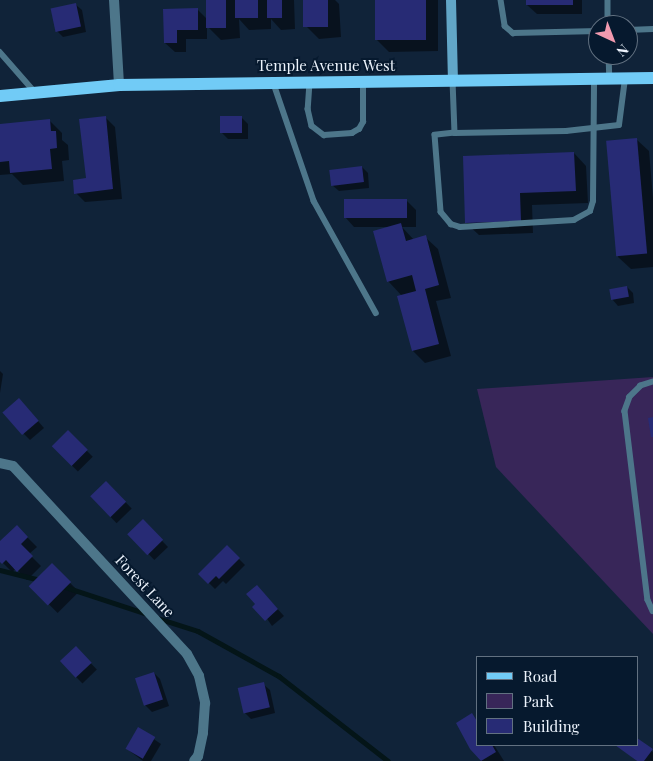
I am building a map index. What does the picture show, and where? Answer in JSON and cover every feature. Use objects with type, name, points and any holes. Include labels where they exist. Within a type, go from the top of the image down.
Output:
[{"type":"main road","name":"Temple Avenue West","points":[[0,96],[119,85],[653,78]]},
{"type":"street","points":[[114,0],[119,85]]},
{"type":"street","points":[[451,0],[453,81]]},
{"type":"street","name":"Forest Lane","points":[[0,463],[14,466],[187,654],[199,676],[205,703],[204,733],[198,756],[194,761]]},
{"type":"lane","points":[[501,0],[505,26],[513,33],[588,32]]},
{"type":"lane","points":[[608,0],[608,15]]},
{"type":"lane","points":[[638,30],[653,29]]},
{"type":"lane","points":[[0,52],[35,92]]},
{"type":"lane","points":[[609,65],[610,79]]},
{"type":"lane","points":[[594,79],[593,128],[593,202],[592,207],[586,214],[574,220],[460,227],[451,224],[441,212],[435,135],[566,131],[593,128],[619,125],[625,79]]},
{"type":"lane","points":[[453,81],[455,133]]},
{"type":"lane","points":[[273,82],[314,201],[376,313]]},
{"type":"lane","points":[[310,83],[308,109],[312,126],[324,135],[352,133],[359,129],[363,122],[363,82]]},
{"type":"lane","points":[[653,382],[641,386],[630,397],[625,411],[648,600],[653,611]]},
{"type":"green space","points":[[653,377],[653,634],[496,467],[477,389]]},
{"type":"building","points":[[206,0],[226,0],[226,28],[206,28]]},
{"type":"building","points":[[235,0],[258,0],[258,18],[235,18]]},
{"type":"building","points":[[267,0],[282,0],[282,18],[267,18]]},
{"type":"building","points":[[303,0],[328,0],[328,27],[303,27]]},
{"type":"building","points":[[375,0],[426,0],[426,40],[375,40]]},
{"type":"building","points":[[526,0],[573,0],[573,5],[526,5]]},
{"type":"building","points":[[76,3],[81,26],[56,32],[51,8]]},
{"type":"building","points":[[198,8],[198,30],[177,30],[177,43],[164,43],[163,9]]},
{"type":"building","points":[[106,116],[113,189],[74,194],[73,180],[86,178],[79,119]]},
{"type":"building","points":[[220,116],[242,116],[242,133],[220,133]]},
{"type":"building","points":[[50,119],[51,131],[56,131],[57,148],[50,149],[52,169],[10,173],[9,161],[0,162],[0,124]]},
{"type":"building","points":[[637,138],[647,254],[616,256],[606,141]]},
{"type":"building","points":[[574,152],[576,191],[520,193],[521,221],[465,223],[463,156]]},
{"type":"building","points":[[362,166],[364,182],[331,186],[329,170]]},
{"type":"building","points":[[344,199],[407,199],[407,218],[344,218]]},
{"type":"building","points":[[401,223],[406,241],[426,235],[439,285],[425,289],[439,344],[412,351],[397,296],[416,291],[412,275],[387,282],[373,231]]},
{"type":"building","points":[[627,286],[629,297],[611,300],[609,289]]},
{"type":"building","points":[[19,398],[39,421],[22,435],[2,412]]},
{"type":"building","points":[[653,417],[653,437],[651,437],[648,418]]},
{"type":"building","points":[[68,430],[88,450],[72,466],[52,446]]},
{"type":"building","points":[[106,481],[126,502],[110,517],[90,496]]},
{"type":"building","points":[[143,519],[163,540],[147,555],[127,534]]},
{"type":"building","points":[[17,525],[28,537],[21,544],[33,556],[17,572],[6,560],[2,564],[0,562],[0,541]]},
{"type":"building","points":[[227,545],[240,558],[219,579],[216,576],[208,584],[198,574]]},
{"type":"building","points":[[52,563],[71,582],[48,605],[29,586]]},
{"type":"building","points":[[257,585],[278,609],[265,621],[252,607],[255,604],[246,594]]},
{"type":"building","points":[[76,646],[92,663],[76,678],[60,661]]},
{"type":"building","points":[[154,672],[163,700],[144,706],[135,678]]},
{"type":"building","points":[[264,682],[270,707],[244,713],[238,688]]},
{"type":"building","points":[[472,713],[476,719],[476,746],[493,746],[496,752],[481,761],[470,749],[456,723]]},
{"type":"building","points":[[138,727],[155,737],[143,759],[126,749]]},
{"type":"building","points":[[638,739],[653,749],[644,761],[637,761],[616,746],[638,746]]},
{"type":"waterway","points":[[0,570],[40,580]]},
{"type":"waterway","points":[[62,586],[147,614]]},
{"type":"waterway","points":[[157,618],[198,631],[279,676],[388,761]]}]
